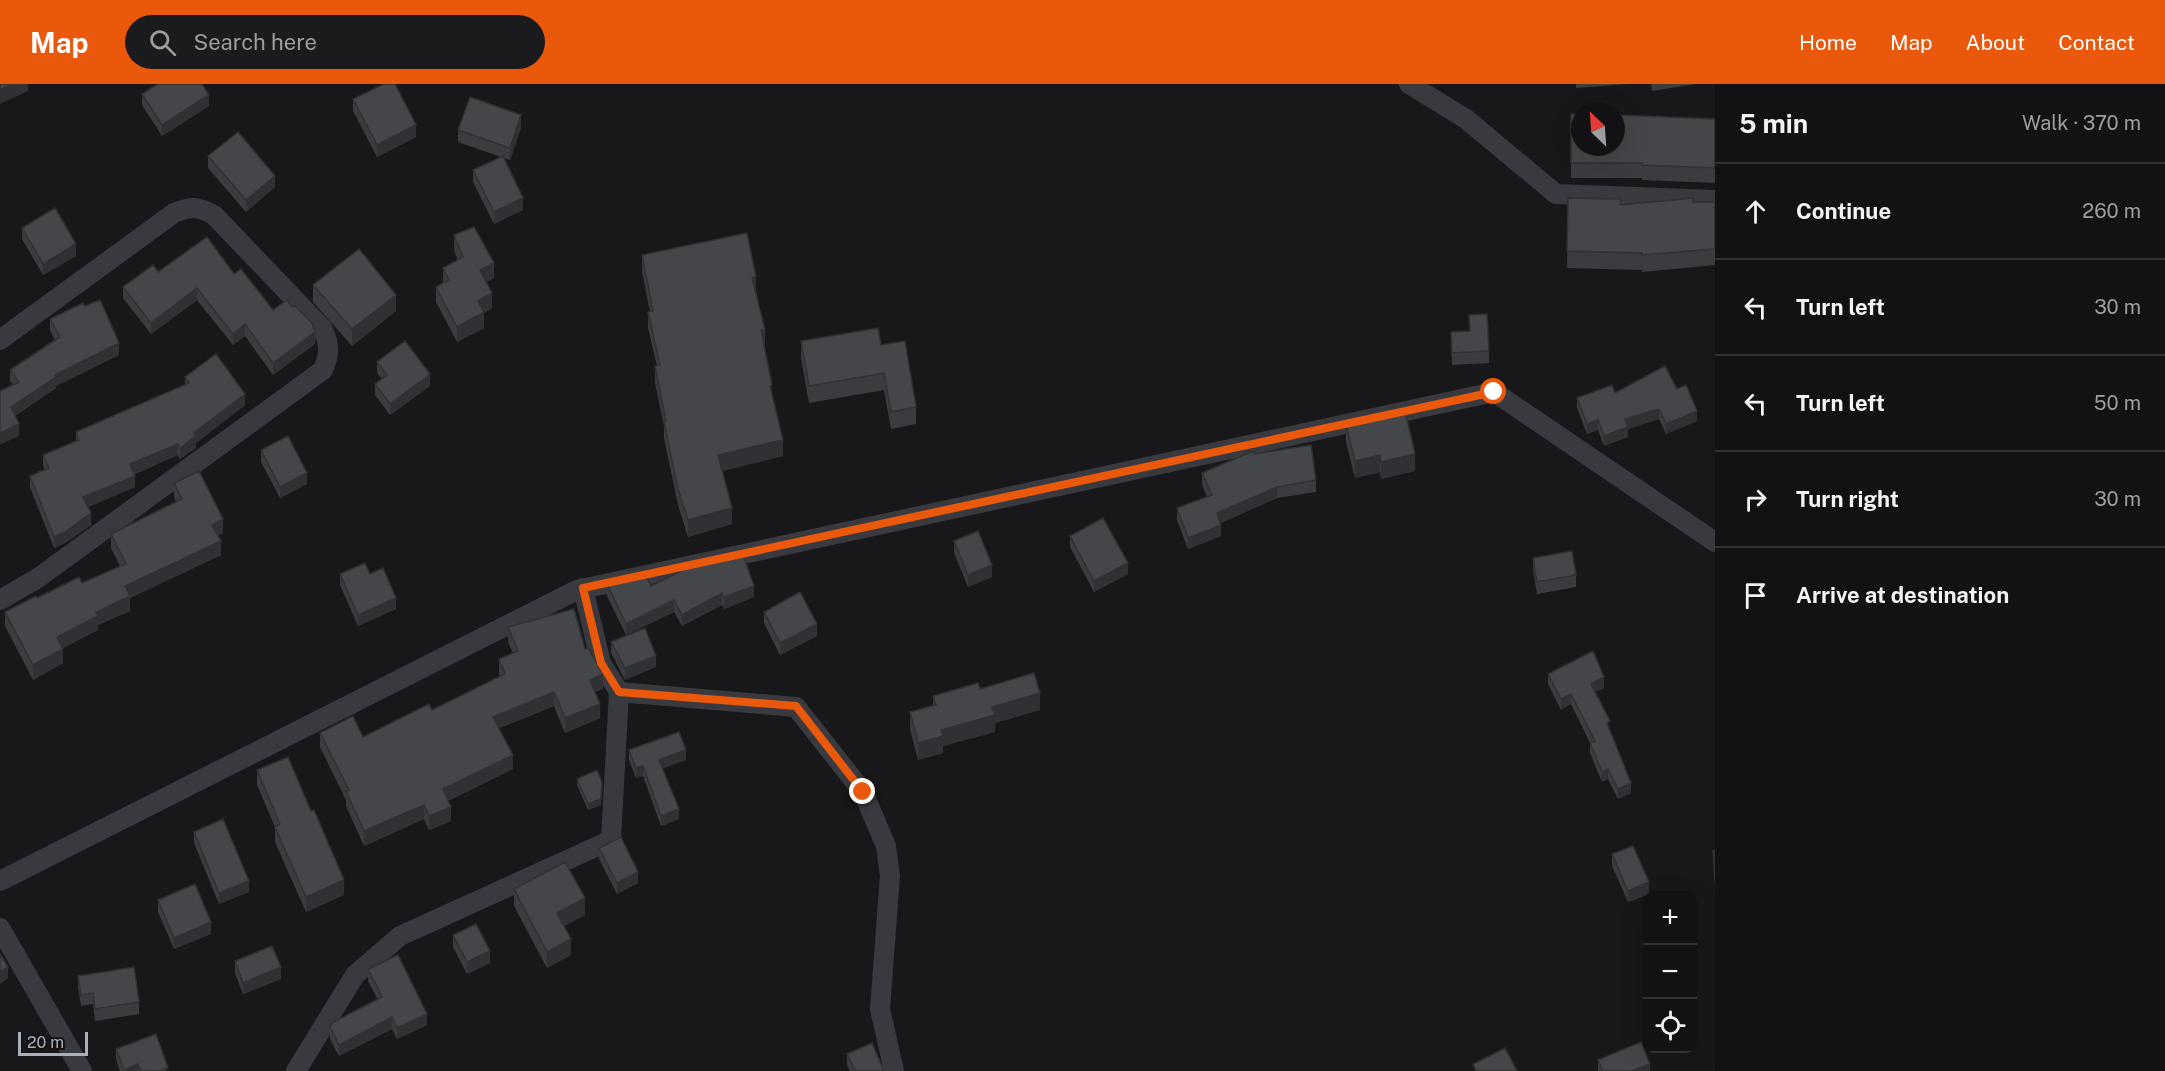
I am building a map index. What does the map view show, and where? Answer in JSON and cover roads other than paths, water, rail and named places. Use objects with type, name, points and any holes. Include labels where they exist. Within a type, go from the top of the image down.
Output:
[{"type":"street","points":[[1409,84],[1466,119],[1556,194],[1715,200]]},
{"type":"street","points":[[0,340],[174,213],[186,208],[200,207],[214,215],[322,328],[329,340],[329,357],[323,370],[38,578],[0,600]]},
{"type":"street","points":[[0,881],[583,588],[1494,392],[1715,542]]},
{"type":"street","points":[[296,1071],[355,975],[400,936],[611,840],[619,692],[601,663],[583,588]]},
{"type":"street","points":[[619,692],[796,706],[863,792],[886,846],[890,876],[880,1009],[894,1071]]},
{"type":"street","points":[[0,928],[82,1071]]}]
